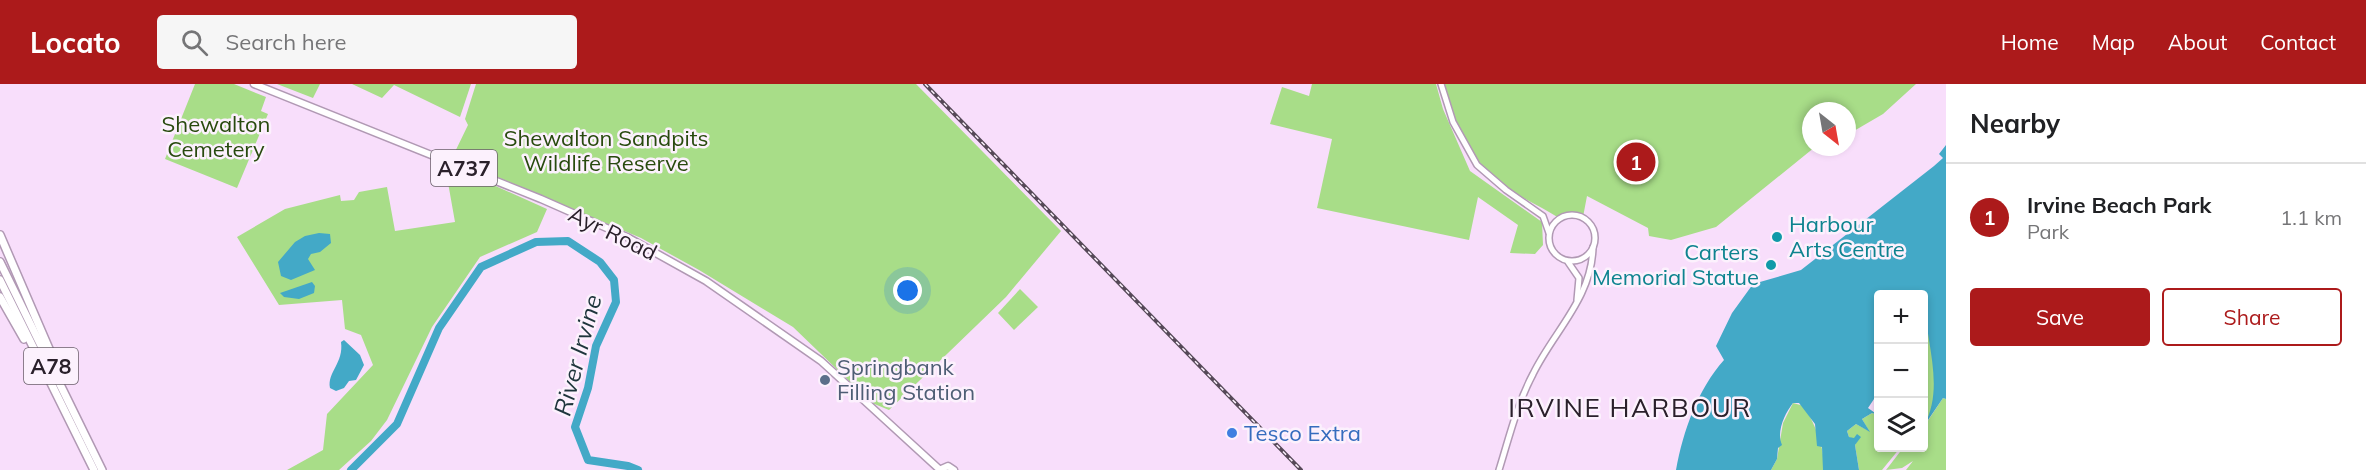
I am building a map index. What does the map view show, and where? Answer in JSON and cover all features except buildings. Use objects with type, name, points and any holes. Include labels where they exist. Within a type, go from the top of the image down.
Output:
[{"type":"highway","points":[[0,235],[84,434]]},
{"type":"highway","name":"A78","points":[[0,262],[102,470]]},
{"type":"highway","name":"A78","points":[[0,280],[94,470]]},
{"type":"highway","points":[[0,297],[55,393]]},
{"type":"main road","name":"Ayr Road","points":[[254,84],[627,237],[706,281],[820,361],[939,470]]},
{"type":"main road","name":"Ayr Road","points":[[926,460],[932,470]]},
{"type":"main road","name":"A737","points":[[939,470],[948,466],[954,470]]},
{"type":"street","points":[[1441,84],[1453,122],[1477,165],[1506,190],[1543,216],[1549,233],[1550,246],[1556,254],[1566,260],[1579,278],[1576,304]]},
{"type":"street","points":[[1499,470],[1516,413],[1533,372],[1587,288],[1595,233],[1588,220],[1574,214],[1543,216]]},
{"type":"street","points":[[1549,233],[1554,223],[1567,215]]},
{"type":"street","points":[[1566,260],[1578,260],[1593,248]]},
{"type":"green space","name":"Shewalton Cemetery","points":[[195,84],[234,84],[266,97],[261,111],[268,114],[237,188],[165,159]]},
{"type":"green space","points":[[277,84],[320,84],[313,98]]},
{"type":"green space","points":[[352,84],[471,84],[460,117],[394,85],[382,98]]},
{"type":"green space","points":[[476,84],[916,84],[1061,231],[1006,297],[889,410],[872,403],[793,327],[699,270],[641,238],[452,158],[468,125],[465,119]]},
{"type":"green space","points":[[1312,84],[1436,84],[1443,109],[1470,171],[1542,222],[1543,245],[1535,254],[1510,253],[1518,225],[1478,197],[1469,240],[1317,208],[1332,139],[1270,124],[1282,87],[1309,96]]},
{"type":"green space","points":[[1441,84],[1916,84],[1883,114],[1856,130],[1856,102],[1802,102],[1802,156],[1804,156],[1716,227],[1671,240],[1649,236],[1648,228],[1587,196],[1583,217],[1574,214],[1559,218],[1495,181],[1477,165],[1470,157]]},
{"type":"green space","name":"Shewalton Sandpits Wildlife Reserve","points":[[459,175],[480,179],[547,209],[537,232],[480,257],[432,327],[387,420],[371,441],[339,470],[287,470],[323,450],[327,414],[373,365],[361,335],[345,329],[342,300],[279,305],[237,237],[285,209],[340,195],[341,201],[354,200],[359,192],[387,187],[395,231],[455,222],[447,177]]},
{"type":"green space","points":[[1020,289],[1038,307],[1014,330],[998,313]]},
{"type":"green space","points":[[1928,329],[1932,342],[1935,372],[1928,418]]},
{"type":"green space","points":[[1943,398],[1946,399],[1946,470],[1906,470],[1913,461],[1902,468],[1886,470],[1900,452],[1928,452],[1928,420]]},
{"type":"green space","points":[[1793,403],[1804,406],[1812,420],[1823,455],[1823,470],[1771,470],[1777,459],[1783,423]]},
{"type":"green space","points":[[1874,414],[1874,452],[1897,452],[1882,470],[1859,470],[1855,445],[1857,441],[1849,437],[1847,431],[1856,424],[1869,431],[1862,419]]},
{"type":"water","points":[[1946,145],[1946,399],[1943,398],[1928,420],[1934,378],[1928,333],[1928,290],[1874,290],[1874,399],[1868,408],[1874,414],[1862,419],[1870,432],[1856,424],[1847,431],[1849,437],[1854,438],[1857,434],[1861,437],[1855,445],[1859,470],[1823,470],[1822,447],[1817,446],[1815,424],[1799,403],[1793,403],[1782,423],[1780,440],[1782,445],[1778,448],[1777,459],[1771,470],[1676,470],[1687,426],[1699,397],[1724,360],[1716,346],[1732,313],[1753,284],[1801,270],[1934,166],[1943,158],[1939,154]]},
{"type":"water","points":[[319,233],[330,234],[331,243],[320,252],[311,254],[308,259],[315,270],[291,280],[281,276],[278,262],[295,242],[305,236]]},
{"type":"water","points":[[312,282],[315,286],[314,293],[299,299],[284,297],[280,293]]},
{"type":"water","points":[[344,340],[360,355],[364,365],[356,380],[349,381],[344,388],[336,391],[330,388],[330,382],[340,356],[341,342]]},
{"type":"waterway","name":"River Irvine","points":[[351,470],[397,424],[439,328],[481,267],[536,242],[568,241],[600,262],[614,280],[616,302],[596,346],[588,388],[575,427],[588,460],[628,466],[638,470]]},
{"type":"railway","points":[[925,84],[1301,470]]},
{"type":"place","name":"Irvine Beach Park","points":[[1636,162]]},
{"type":"place","name":"Harbour Arts Centre","points":[[1777,237]]},
{"type":"place","name":"Carters Memorial Statue","points":[[1771,265]]},
{"type":"place","name":"Springbank Filling Station","points":[[825,380]]},
{"type":"place","name":"Tesco Extra","points":[[1232,433]]},
{"type":"district","name":"IRVINE HARBOUR","points":[[1630,407]]}]
